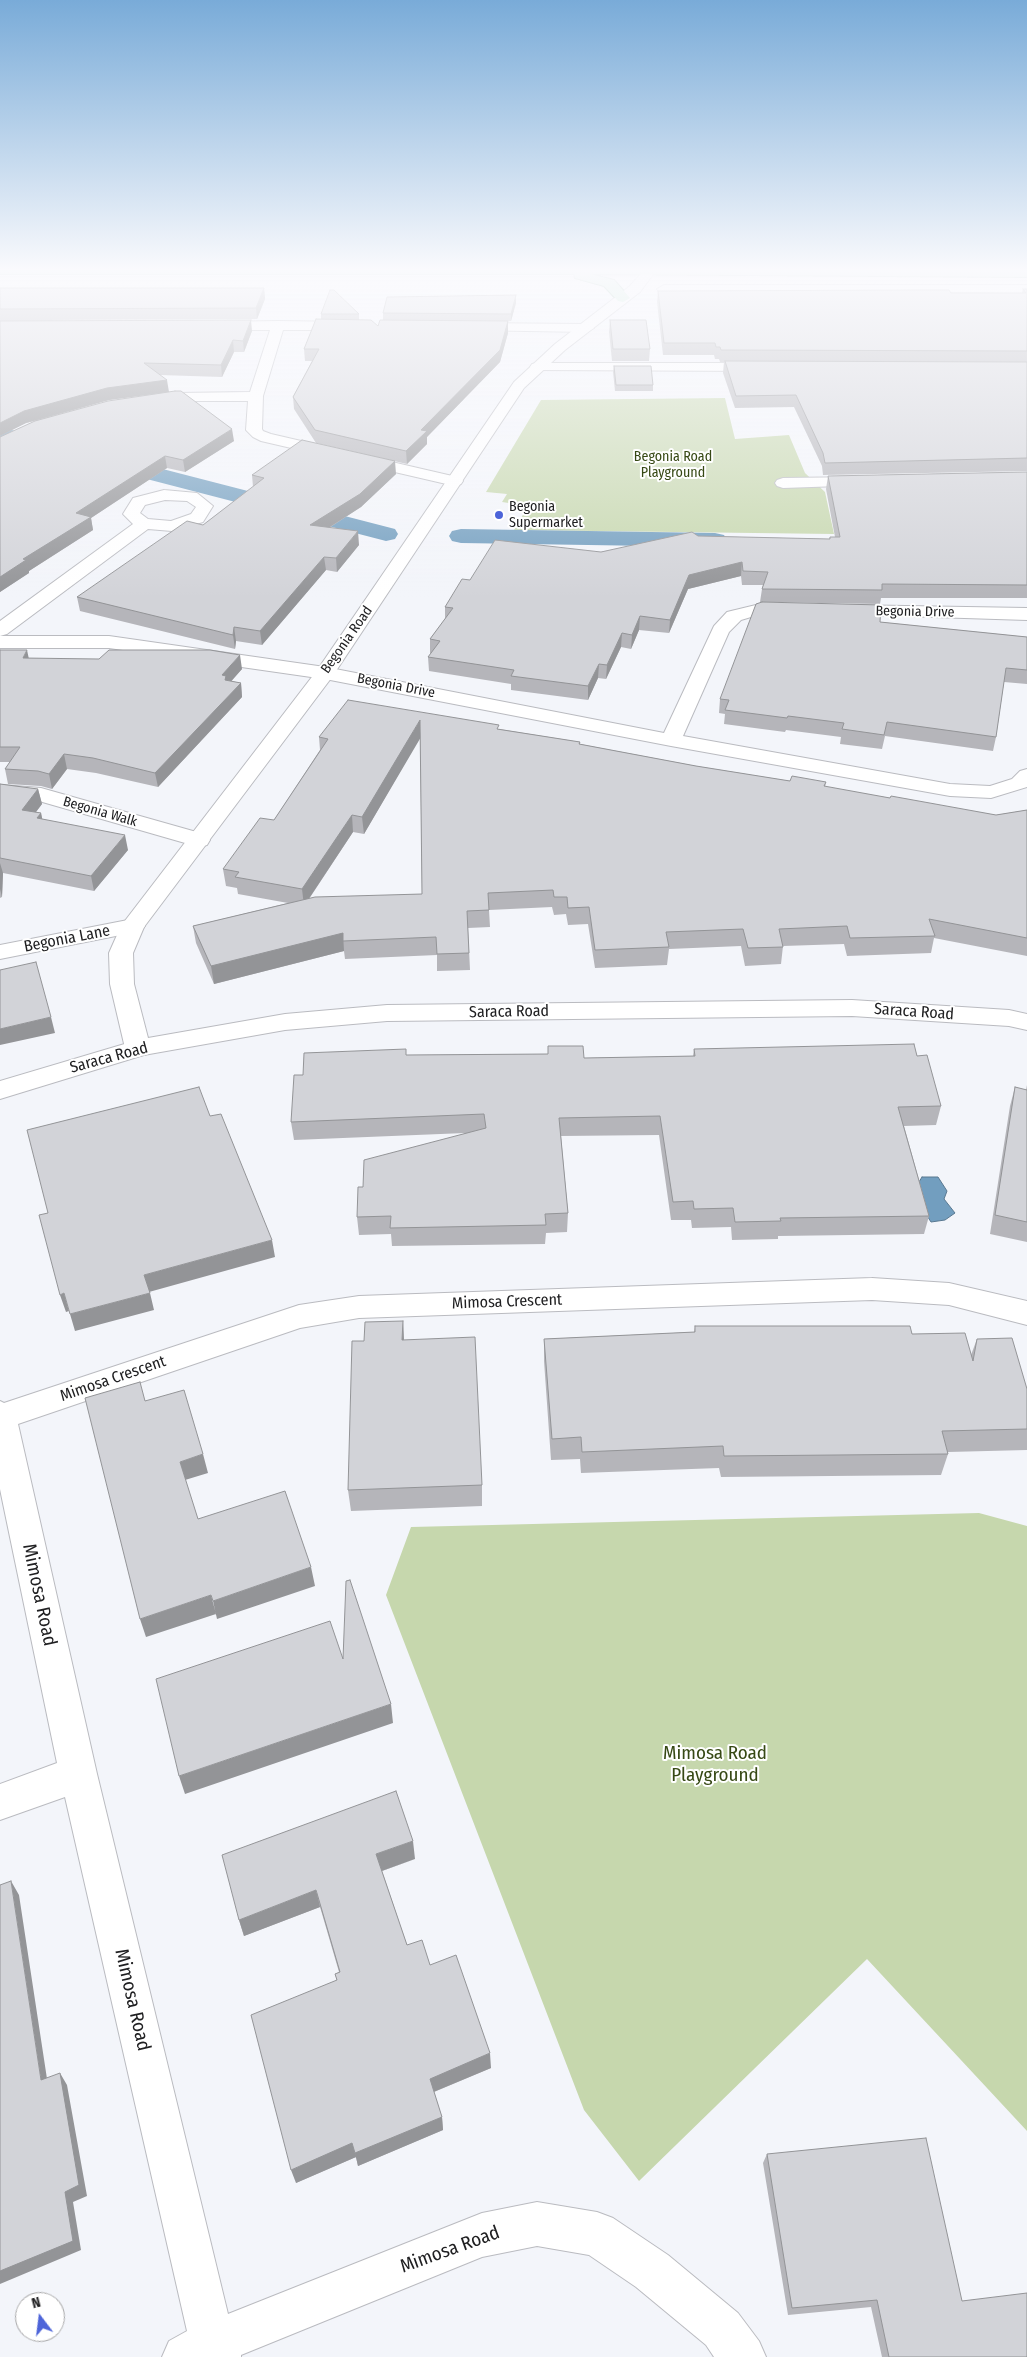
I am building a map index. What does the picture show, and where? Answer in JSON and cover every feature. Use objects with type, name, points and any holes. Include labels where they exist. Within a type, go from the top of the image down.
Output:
[{"type":"street","points":[[261,379],[256,396],[254,430],[266,438],[456,481]]},
{"type":"street","name":"Begonia Road","points":[[138,1048],[122,984],[121,953],[133,926],[325,672],[456,481],[519,385],[525,379]]},
{"type":"street","points":[[135,402],[177,397],[256,396]]},
{"type":"street","points":[[783,483],[881,481]]},
{"type":"street","points":[[0,630],[144,524]]},
{"type":"street","points":[[671,740],[721,630],[734,616],[760,609],[810,610]]},
{"type":"street","name":"Begonia Drive","points":[[830,610],[1027,614]]},
{"type":"street","name":"Begonia Drive","points":[[0,642],[109,642],[325,672],[671,740],[950,790],[991,792],[1019,783],[1027,775]]},
{"type":"street","name":"Begonia Walk","points":[[0,791],[33,793],[199,840]]},
{"type":"street","name":"Begonia Lane","points":[[0,952],[133,926]]},
{"type":"street","name":"Saraca Road","points":[[0,1090],[138,1048],[285,1022],[387,1013],[852,1008],[1009,1018],[1027,1022]]},
{"type":"street","name":"Mimosa Crescent","points":[[0,1416],[299,1316],[359,1307],[872,1289],[949,1294],[1027,1313]]},
{"type":"street","name":"Mimosa Road","points":[[0,1416],[205,2352],[482,2235],[537,2224],[597,2234],[652,2271],[722,2329],[743,2357]]},
{"type":"street","points":[[0,1802],[78,1774]]},
{"type":"green space","name":"Begonia Road Playground","points":[[725,398],[735,439],[789,435],[805,473],[825,492],[834,534],[514,530],[528,506],[502,502],[507,494],[486,492],[541,400]]},
{"type":"green space","name":"Mimosa Road Playground","points":[[979,1513],[1027,1526],[1027,2131],[867,1959],[639,2181],[584,2110],[386,1595],[411,1527]]},
{"type":"water","points":[[922,1177],[938,1177],[947,1191],[944,1199],[955,1213],[945,1220],[931,1222],[922,1208],[916,1187]]},
{"type":"building","points":[[0,379],[167,380],[107,388],[24,411],[0,423]]},
{"type":"building","points":[[303,379],[471,379],[421,430],[427,431],[406,451],[315,430],[293,397]]},
{"type":"building","points":[[615,379],[652,379],[653,385],[616,385]]},
{"type":"building","points":[[731,379],[1027,379],[1027,458],[825,463],[823,453],[796,395],[736,396]]},
{"type":"building","points":[[181,391],[232,429],[183,460],[165,456],[76,513],[91,517],[23,559],[26,560],[0,577],[0,437],[35,421],[108,401]]},
{"type":"building","points":[[302,440],[395,461],[360,494],[310,525],[358,531],[336,558],[324,557],[260,631],[234,627],[233,635],[77,597],[187,521],[203,525],[264,478],[252,475]]},
{"type":"building","points":[[1027,472],[1027,585],[882,584],[882,590],[762,589],[768,572],[743,571],[742,562],[689,575],[670,620],[640,616],[632,635],[622,633],[607,665],[599,664],[588,686],[511,676],[514,670],[428,657],[440,641],[430,639],[453,608],[445,607],[462,579],[470,580],[495,540],[601,552],[692,532],[698,536],[830,539],[830,537],[840,537],[828,476]]},
{"type":"building","points":[[762,602],[881,605],[880,622],[1027,637],[1027,670],[1006,668],[996,737],[887,722],[884,735],[842,729],[844,723],[725,710],[729,700],[720,699],[756,604]]},
{"type":"building","points":[[0,650],[27,650],[23,658],[99,659],[109,650],[210,650],[240,655],[222,675],[226,676],[225,680],[241,683],[155,773],[93,758],[64,754],[49,774],[38,771],[5,769],[20,747],[0,747]]},
{"type":"building","points":[[348,700],[499,725],[497,729],[580,742],[579,744],[696,766],[790,781],[792,776],[826,782],[824,786],[890,798],[891,796],[996,815],[1027,810],[1027,938],[929,919],[935,936],[850,938],[847,926],[779,929],[783,947],[748,948],[743,929],[666,932],[669,947],[595,950],[589,907],[568,908],[567,897],[554,897],[553,890],[488,893],[489,910],[467,911],[469,953],[437,954],[436,937],[343,941],[343,933],[211,966],[193,926],[315,897],[422,894],[420,720],[362,817],[352,815],[302,889],[235,877],[239,872],[223,869],[260,818],[274,820],[328,739],[319,737]]},
{"type":"building","points":[[0,784],[38,789],[22,810],[41,813],[37,818],[125,835],[91,876],[0,858]]},
{"type":"building","points":[[36,962],[51,1017],[0,1029],[0,970]]},
{"type":"building","points":[[914,1044],[917,1056],[927,1055],[941,1106],[898,1107],[929,1216],[780,1218],[781,1221],[735,1222],[733,1208],[694,1209],[693,1201],[673,1202],[660,1116],[559,1118],[568,1213],[545,1214],[546,1225],[390,1228],[391,1216],[357,1217],[358,1187],[363,1187],[364,1160],[486,1128],[484,1114],[291,1122],[294,1075],[303,1075],[304,1053],[406,1049],[406,1055],[548,1054],[548,1046],[583,1046],[584,1058],[695,1056],[694,1049]]},
{"type":"building","points":[[199,1087],[210,1116],[221,1114],[272,1240],[144,1275],[150,1293],[70,1314],[64,1293],[60,1295],[39,1215],[48,1213],[27,1130]]},
{"type":"building","points":[[1015,1087],[1027,1090],[1027,1222],[995,1215]]},
{"type":"building","points":[[403,1321],[402,1340],[475,1337],[482,1485],[348,1490],[352,1341],[364,1341],[365,1322]]},
{"type":"building","points":[[695,1326],[910,1326],[912,1334],[965,1333],[973,1361],[977,1339],[1012,1338],[1027,1389],[1027,1429],[942,1431],[948,1454],[724,1456],[723,1446],[582,1452],[581,1437],[552,1439],[544,1339],[695,1332]]},
{"type":"building","points":[[140,1382],[145,1401],[184,1390],[203,1454],[180,1462],[198,1519],[285,1491],[311,1567],[213,1601],[211,1595],[140,1619],[85,1398]]},
{"type":"building","points":[[350,1580],[391,1704],[179,1776],[156,1679],[330,1621],[343,1659],[346,1581]]},
{"type":"building","points":[[396,1791],[413,1841],[376,1854],[407,1945],[422,1940],[430,1965],[456,1955],[490,2053],[430,2079],[442,2117],[355,2153],[352,2143],[291,2170],[251,2015],[337,1980],[335,1974],[340,1972],[316,1890],[239,1920],[222,1855]]},
{"type":"building","points":[[11,1881],[41,2080],[60,2073],[79,2185],[65,2192],[73,2241],[0,2271],[0,1885]]},
{"type":"building","points":[[926,2138],[962,2301],[1027,2293],[1027,2357],[889,2357],[877,2300],[792,2308],[767,2154]]},
{"type":"waterway","points":[[0,434],[386,534]]},
{"type":"waterway","points":[[461,536],[715,540]]},
{"type":"place","name":"Begonia Supermarket","points":[[499,515]]}]
